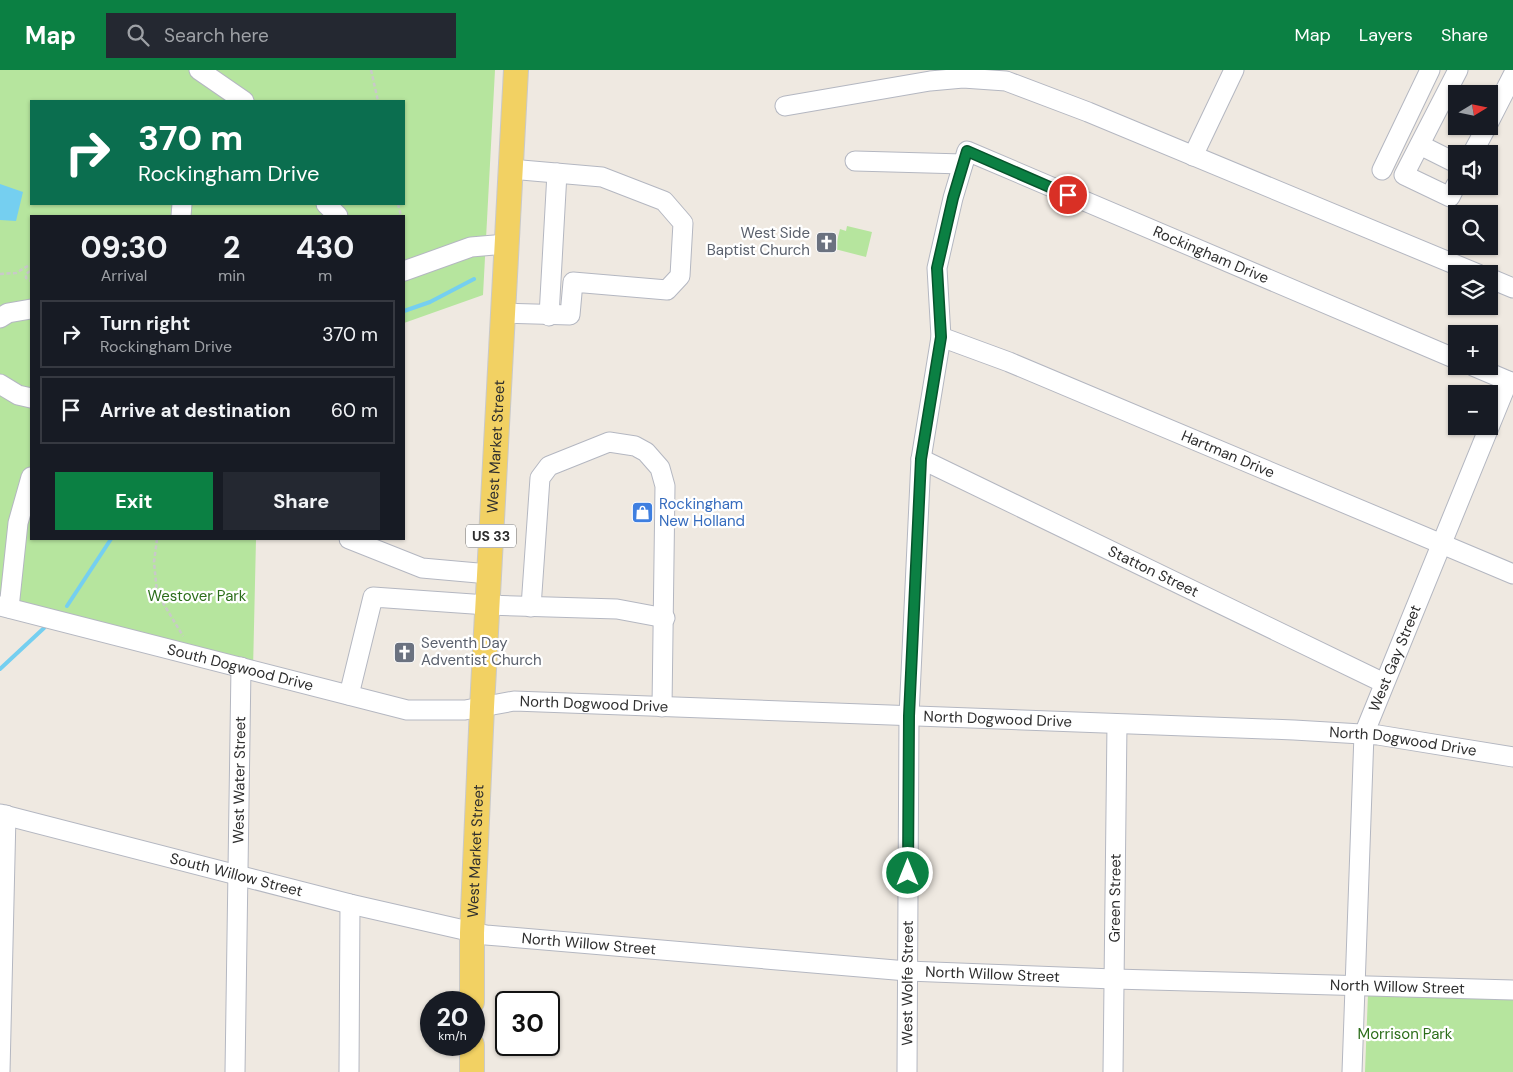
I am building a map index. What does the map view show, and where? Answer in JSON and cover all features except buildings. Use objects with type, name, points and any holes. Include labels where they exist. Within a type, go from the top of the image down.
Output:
[{"type":"main road","name":"West Market Street","points":[[472,991],[472,933],[482,707],[516,70]]},
{"type":"main road","points":[[472,1056],[472,1072]]},
{"type":"street","points":[[199,70],[243,100]]},
{"type":"street","points":[[1193,156],[1234,70]]},
{"type":"street","points":[[1382,170],[1430,70]]},
{"type":"street","points":[[1451,195],[1450,197],[1404,176],[1458,70]]},
{"type":"street","points":[[1498,104],[1513,75]]},
{"type":"street","points":[[785,106],[930,81],[985,78],[1025,87],[1456,265]]},
{"type":"street","points":[[1420,145],[1448,159]]},
{"type":"street","points":[[855,161],[965,158]]},
{"type":"street","name":"West Wolfe Street","points":[[907,1072],[909,716],[921,459],[941,337],[937,268],[965,158]]},
{"type":"street","name":"Rockingham Drive","points":[[965,158],[1448,356]]},
{"type":"street","points":[[502,313],[570,316],[573,282],[667,290],[680,276],[681,267],[683,223],[664,201],[602,177],[510,168]]},
{"type":"street","points":[[549,316],[557,173]]},
{"type":"street","points":[[327,205],[337,215]]},
{"type":"street","points":[[405,270],[471,247],[506,244]]},
{"type":"street","points":[[1498,282],[1513,288]]},
{"type":"street","points":[[0,318],[8,313],[30,309]]},
{"type":"street","name":"Hartman Drive","points":[[941,337],[1009,362],[1513,574]]},
{"type":"street","points":[[1494,375],[1511,382]]},
{"type":"street","name":"West Gay Street","points":[[1352,1072],[1364,734],[1511,382]]},
{"type":"street","points":[[0,384],[18,394],[30,398]]},
{"type":"street","points":[[531,606],[540,478],[549,466],[609,442],[628,444],[644,450],[654,458],[663,474],[666,511],[662,707]]},
{"type":"street","name":"Statton Street","points":[[921,459],[1384,683]]},
{"type":"street","points":[[5,607],[18,523],[30,481]]},
{"type":"street","points":[[352,540],[422,568],[489,574]]},
{"type":"street","points":[[349,695],[373,597],[487,605],[617,609],[665,618]]},
{"type":"street","name":"South Dogwood Drive","points":[[5,607],[407,710],[465,710],[482,707]]},
{"type":"street","name":"West Water Street","points":[[235,1072],[241,667]]},
{"type":"street","name":"North Dogwood Drive","points":[[482,707],[514,701],[1364,734],[1513,757]]},
{"type":"street","name":"Green Street","points":[[1113,1072],[1117,724]]},
{"type":"street","points":[[0,1072],[3,814]]},
{"type":"street","name":"South Willow Street","points":[[3,814],[350,904],[472,933]]},
{"type":"street","points":[[349,1072],[350,904]]},
{"type":"street","name":"North Willow Street","points":[[472,933],[907,971],[1114,979],[1513,990]]},
{"type":"path","points":[[371,70],[378,100]]},
{"type":"path","points":[[0,274],[16,273],[30,265]]},
{"type":"path","points":[[30,272],[26,274],[26,278],[30,280]]},
{"type":"path","points":[[157,540],[154,562],[157,593],[182,631],[184,640],[183,652]]},
{"type":"green space","name":"Westover Park","points":[[0,70],[495,70],[483,295],[405,323],[405,215],[30,215],[30,540],[256,540],[253,670],[0,599]]},
{"type":"green space","points":[[847,226],[872,232],[866,257],[831,248],[833,240],[837,241],[840,229],[846,231]]},
{"type":"green space","name":"Morrison Park","points":[[1368,994],[1513,999],[1513,1072],[1365,1072]]},
{"type":"water","points":[[0,184],[23,192],[16,221],[0,220]]},
{"type":"waterway","points":[[405,311],[430,302],[474,279]]},
{"type":"waterway","points":[[67,606],[110,540]]},
{"type":"waterway","points":[[0,669],[44,628]]},
{"type":"place","name":"West Side Baptist Church","points":[[826,242]]},
{"type":"place","name":"Rockingham New Holland","points":[[643,513]]},
{"type":"place","name":"Seventh Day Adventist Church","points":[[405,652]]},
{"type":"route","points":[[908,873],[909,716],[921,459],[941,337],[937,268],[953,198],[967,151],[1068,195]]}]
